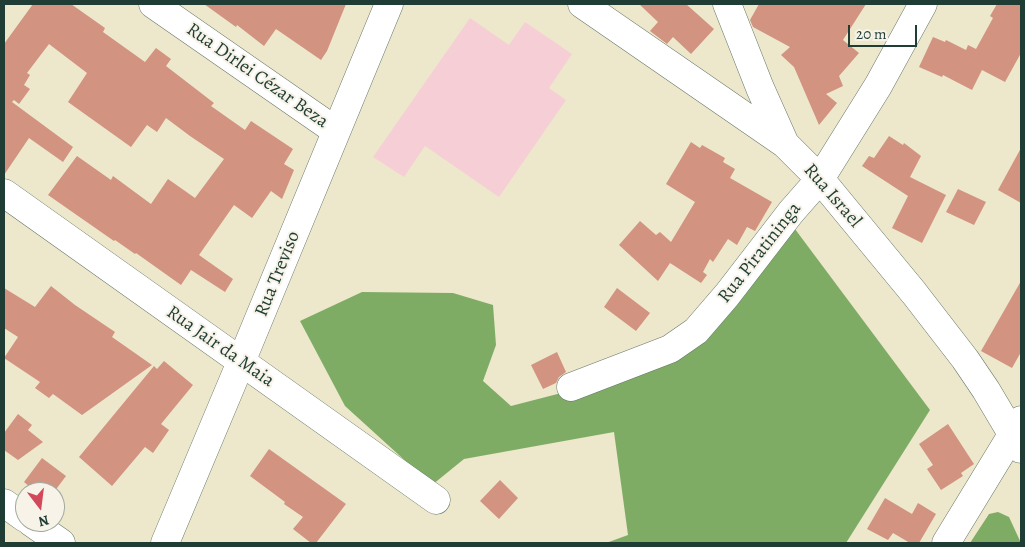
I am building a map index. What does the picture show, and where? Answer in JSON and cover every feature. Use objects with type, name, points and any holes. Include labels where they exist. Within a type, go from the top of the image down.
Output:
[{"type":"street","name":"Rua Dirlei Cézar Beza","points":[[153,4],[336,131]]},
{"type":"street","name":"Rua Treviso","points":[[165,543],[242,362],[389,4]]},
{"type":"street","name":"Rua Israel","points":[[582,4],[785,144],[820,179],[914,293],[965,359],[1018,434]]},
{"type":"street","points":[[727,4],[760,88],[785,144]]},
{"type":"street","name":"Rua Piratininga","points":[[571,387],[670,349],[696,331],[727,295],[791,212],[820,179],[878,86],[923,4]]},
{"type":"street","name":"Rua Jair da Maia","points":[[4,193],[436,500]]},
{"type":"street","points":[[946,543],[1018,434]]},
{"type":"street","points":[[4,502],[15,510]]},
{"type":"street","points":[[45,532],[61,543]]},
{"type":"shaded area","points":[[470,18],[509,45],[525,22],[572,54],[549,88],[566,100],[499,197],[425,146],[404,177],[373,157]]},
{"type":"green space","points":[[789,221],[930,410],[846,543],[606,543],[628,535],[614,432],[464,459],[432,485],[345,406],[300,321],[362,292],[453,293],[493,305],[496,345],[483,381],[511,406],[573,390],[676,353]]},
{"type":"green space","points":[[998,512],[1009,517],[1021,543],[970,543],[989,514]]},
{"type":"building","points":[[33,4],[71,4],[105,28],[103,32],[145,62],[156,48],[171,59],[166,66],[214,103],[211,106],[245,130],[251,121],[293,149],[284,164],[294,170],[282,199],[271,191],[252,218],[234,205],[199,255],[233,279],[225,292],[191,270],[181,285],[48,195],[77,156],[111,180],[113,176],[151,204],[168,179],[195,198],[224,159],[166,118],[157,132],[147,125],[131,147],[68,102],[87,73],[49,44],[27,73],[30,75],[24,85],[30,89],[19,104],[14,100],[12,102],[73,147],[63,162],[29,138],[4,175],[4,44]]},
{"type":"building","points":[[204,4],[346,4],[327,51],[321,60],[276,29],[264,46],[237,25],[236,27]]},
{"type":"building","points":[[639,4],[686,4],[714,29],[691,54],[673,37],[667,44],[650,31],[658,22]]},
{"type":"building","points":[[759,4],[866,4],[843,40],[859,53],[839,76],[843,86],[826,94],[837,103],[819,125],[794,67],[781,55],[790,47],[753,27],[750,20]]},
{"type":"building","points":[[997,4],[1021,4],[1021,53],[1005,82],[982,70],[972,90],[943,75],[942,77],[919,67],[933,37],[945,42],[946,40],[966,50],[968,45],[976,49],[993,18],[990,16]]},
{"type":"building","points":[[889,136],[903,145],[904,143],[921,156],[910,177],[946,195],[922,243],[892,228],[908,196],[862,166],[869,156],[874,158]]},
{"type":"building","points":[[691,142],[700,148],[702,145],[725,158],[723,162],[735,169],[730,178],[772,202],[755,231],[747,227],[737,245],[728,239],[713,262],[710,259],[703,272],[707,275],[701,283],[670,263],[658,281],[619,245],[640,221],[656,235],[660,232],[671,242],[695,202],[666,184]]},
{"type":"building","points":[[1021,148],[1021,203],[998,190]]},
{"type":"building","points":[[958,189],[986,202],[974,225],[946,212]]},
{"type":"building","points":[[1021,281],[1021,352],[1012,368],[981,351]]},
{"type":"building","points":[[51,286],[115,332],[112,337],[152,365],[82,415],[53,394],[49,398],[35,388],[40,382],[4,358],[18,337],[4,328],[4,288],[35,307]]},
{"type":"building","points":[[617,288],[650,313],[636,331],[604,307]]},
{"type":"building","points":[[557,352],[566,372],[559,377],[556,383],[543,389],[531,365]]},
{"type":"building","points":[[164,361],[193,385],[161,424],[169,430],[153,453],[145,447],[112,486],[79,457],[154,366],[157,369]]},
{"type":"building","points":[[18,414],[32,425],[28,430],[43,442],[18,460],[4,450],[4,433]]},
{"type":"building","points":[[948,424],[974,464],[961,473],[963,476],[941,490],[927,469],[933,465],[919,444]]},
{"type":"building","points":[[269,449],[346,504],[316,543],[311,543],[293,529],[303,517],[250,476]]},
{"type":"building","points":[[42,458],[66,476],[62,482],[24,482]]},
{"type":"building","points":[[500,480],[518,498],[499,519],[480,501]]},
{"type":"building","points":[[885,498],[912,514],[918,503],[936,514],[919,543],[910,543],[893,533],[888,540],[867,529]]}]
